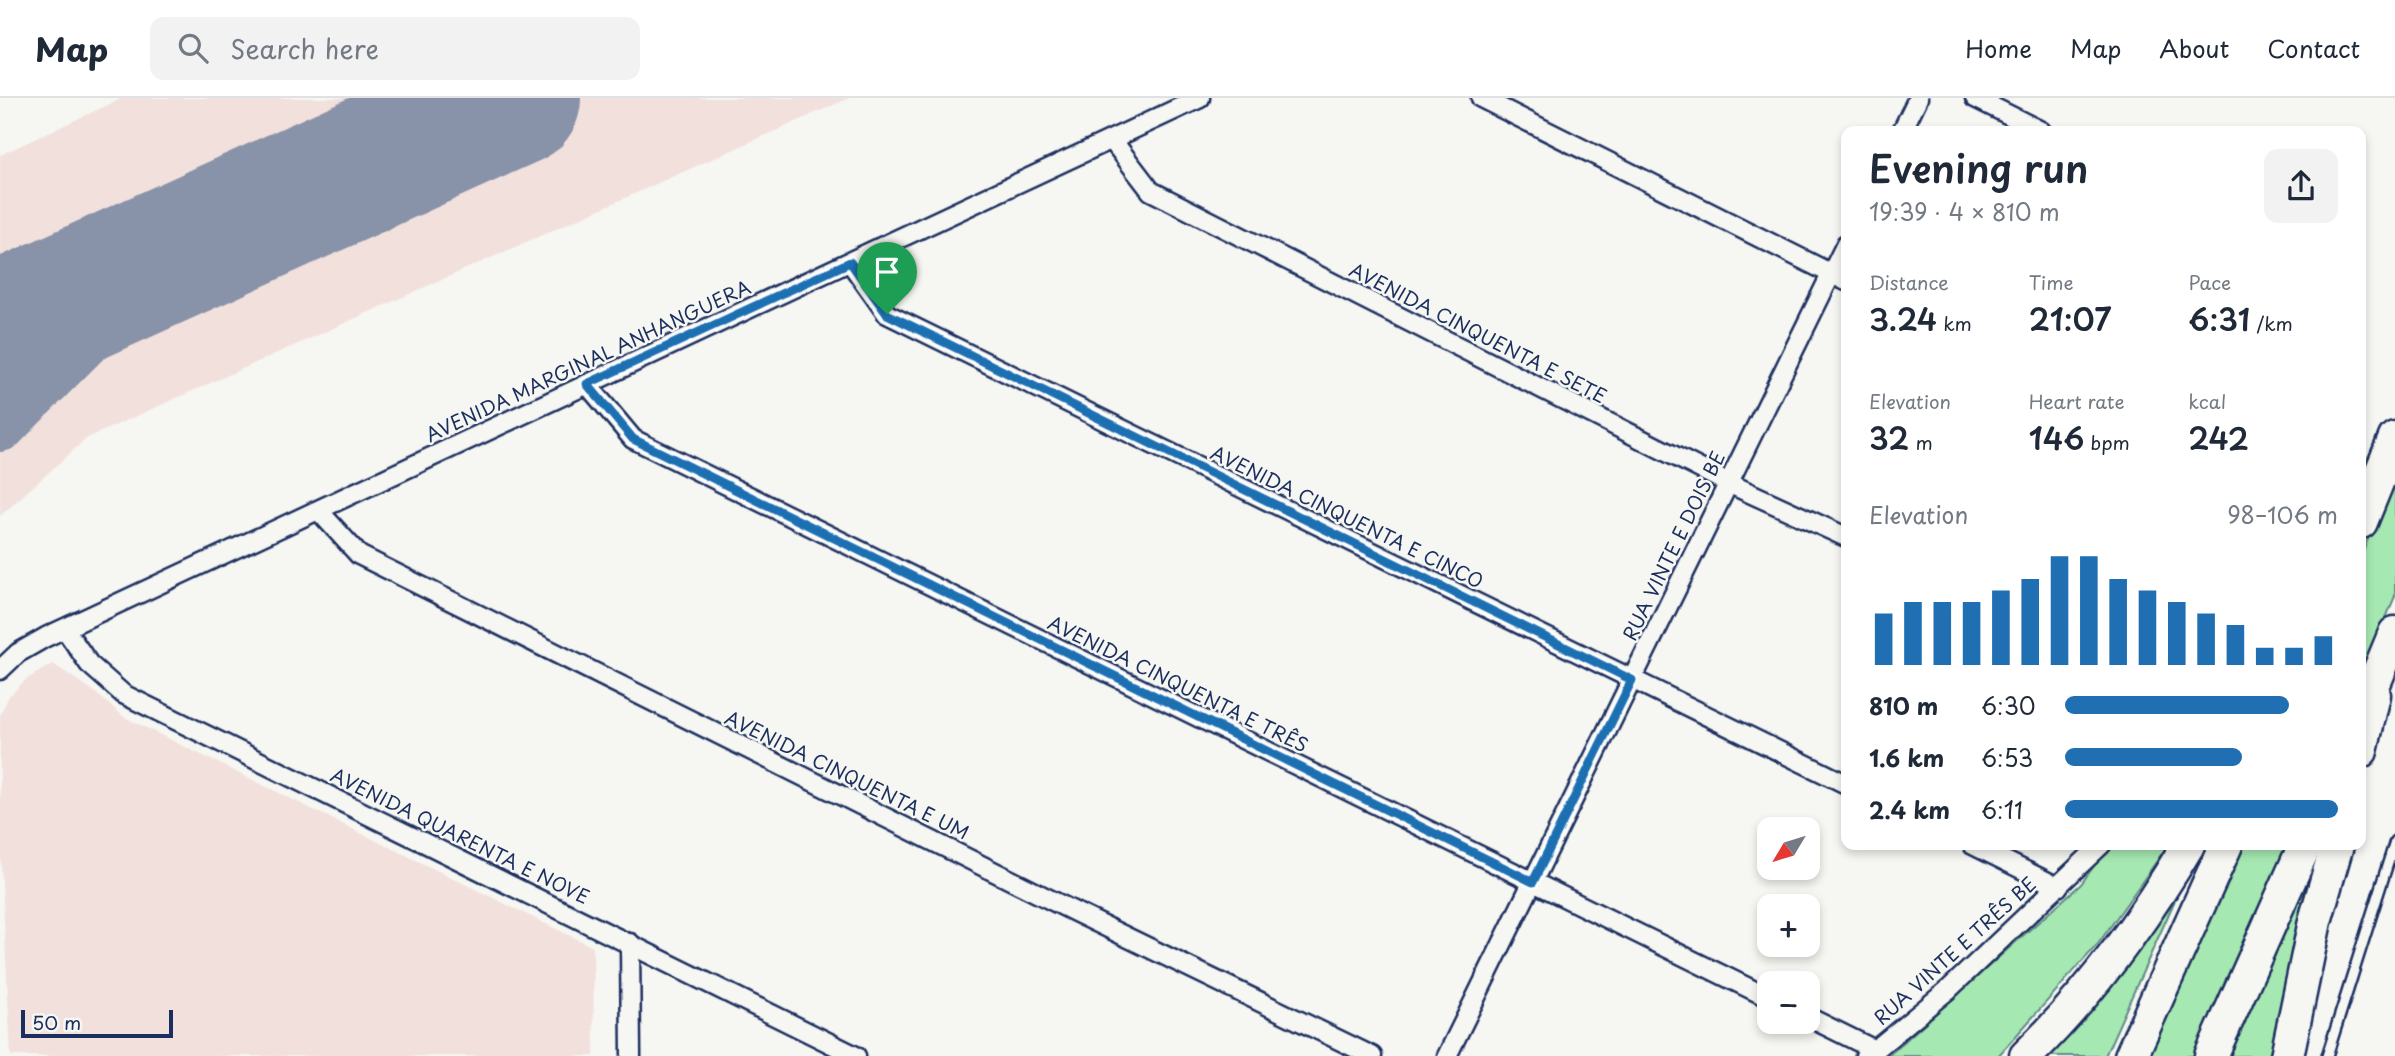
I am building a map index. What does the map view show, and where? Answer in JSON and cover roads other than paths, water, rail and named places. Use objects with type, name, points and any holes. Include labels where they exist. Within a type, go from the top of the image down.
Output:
[{"type":"highway","points":[[2366,510],[2395,438]]},
{"type":"highway","points":[[2366,703],[2395,633]]},
{"type":"highway","points":[[2366,730],[2381,667]]},
{"type":"highway","points":[[2026,1056],[2099,975],[2165,884],[2185,850]]},
{"type":"highway","points":[[2130,1056],[2224,850]]},
{"type":"highway","points":[[2211,1056],[2303,850]]},
{"type":"highway","points":[[2287,1056],[2315,920],[2336,850]]},
{"type":"street","name":"AVENIDA MARGINAL ANHANGUERA","points":[[0,670],[18,653],[65,629],[1200,98]]},
{"type":"street","points":[[1481,98],[1839,277]]},
{"type":"street","points":[[1904,126],[1918,98]]},
{"type":"street","points":[[1975,98],[2031,126]]},
{"type":"street","name":"AVENIDA CINQUENTA E SETE","points":[[1112,140],[1151,191],[1728,483],[1841,535]]},
{"type":"street","name":"AVENIDA CINQUENTA E CINCO","points":[[850,262],[887,314],[1841,782]]},
{"type":"street","name":"RUA VINTE E DOIS BE","points":[[1447,1056],[1728,483],[1839,277]]},
{"type":"street","name":"AVENIDA CINQUENTA E TRÊS","points":[[587,384],[633,439],[1757,992]]},
{"type":"street","name":"AVENIDA CINQUENTA E UM","points":[[319,510],[359,555],[1075,912],[1372,1056]]},
{"type":"street","name":"AVENIDA QUARENTA E NOVE","points":[[65,629],[89,664],[123,694],[856,1056]]},
{"type":"street","points":[[1983,850],[2058,887]]},
{"type":"street","name":"RUA VINTE E TRÊS BE","points":[[1870,1053],[1949,989],[2096,850]]},
{"type":"street","points":[[630,943],[631,1056]]},
{"type":"street","points":[[1820,1024],[1870,1053]]},
{"type":"lane","points":[[2327,1056],[2395,841]]}]
